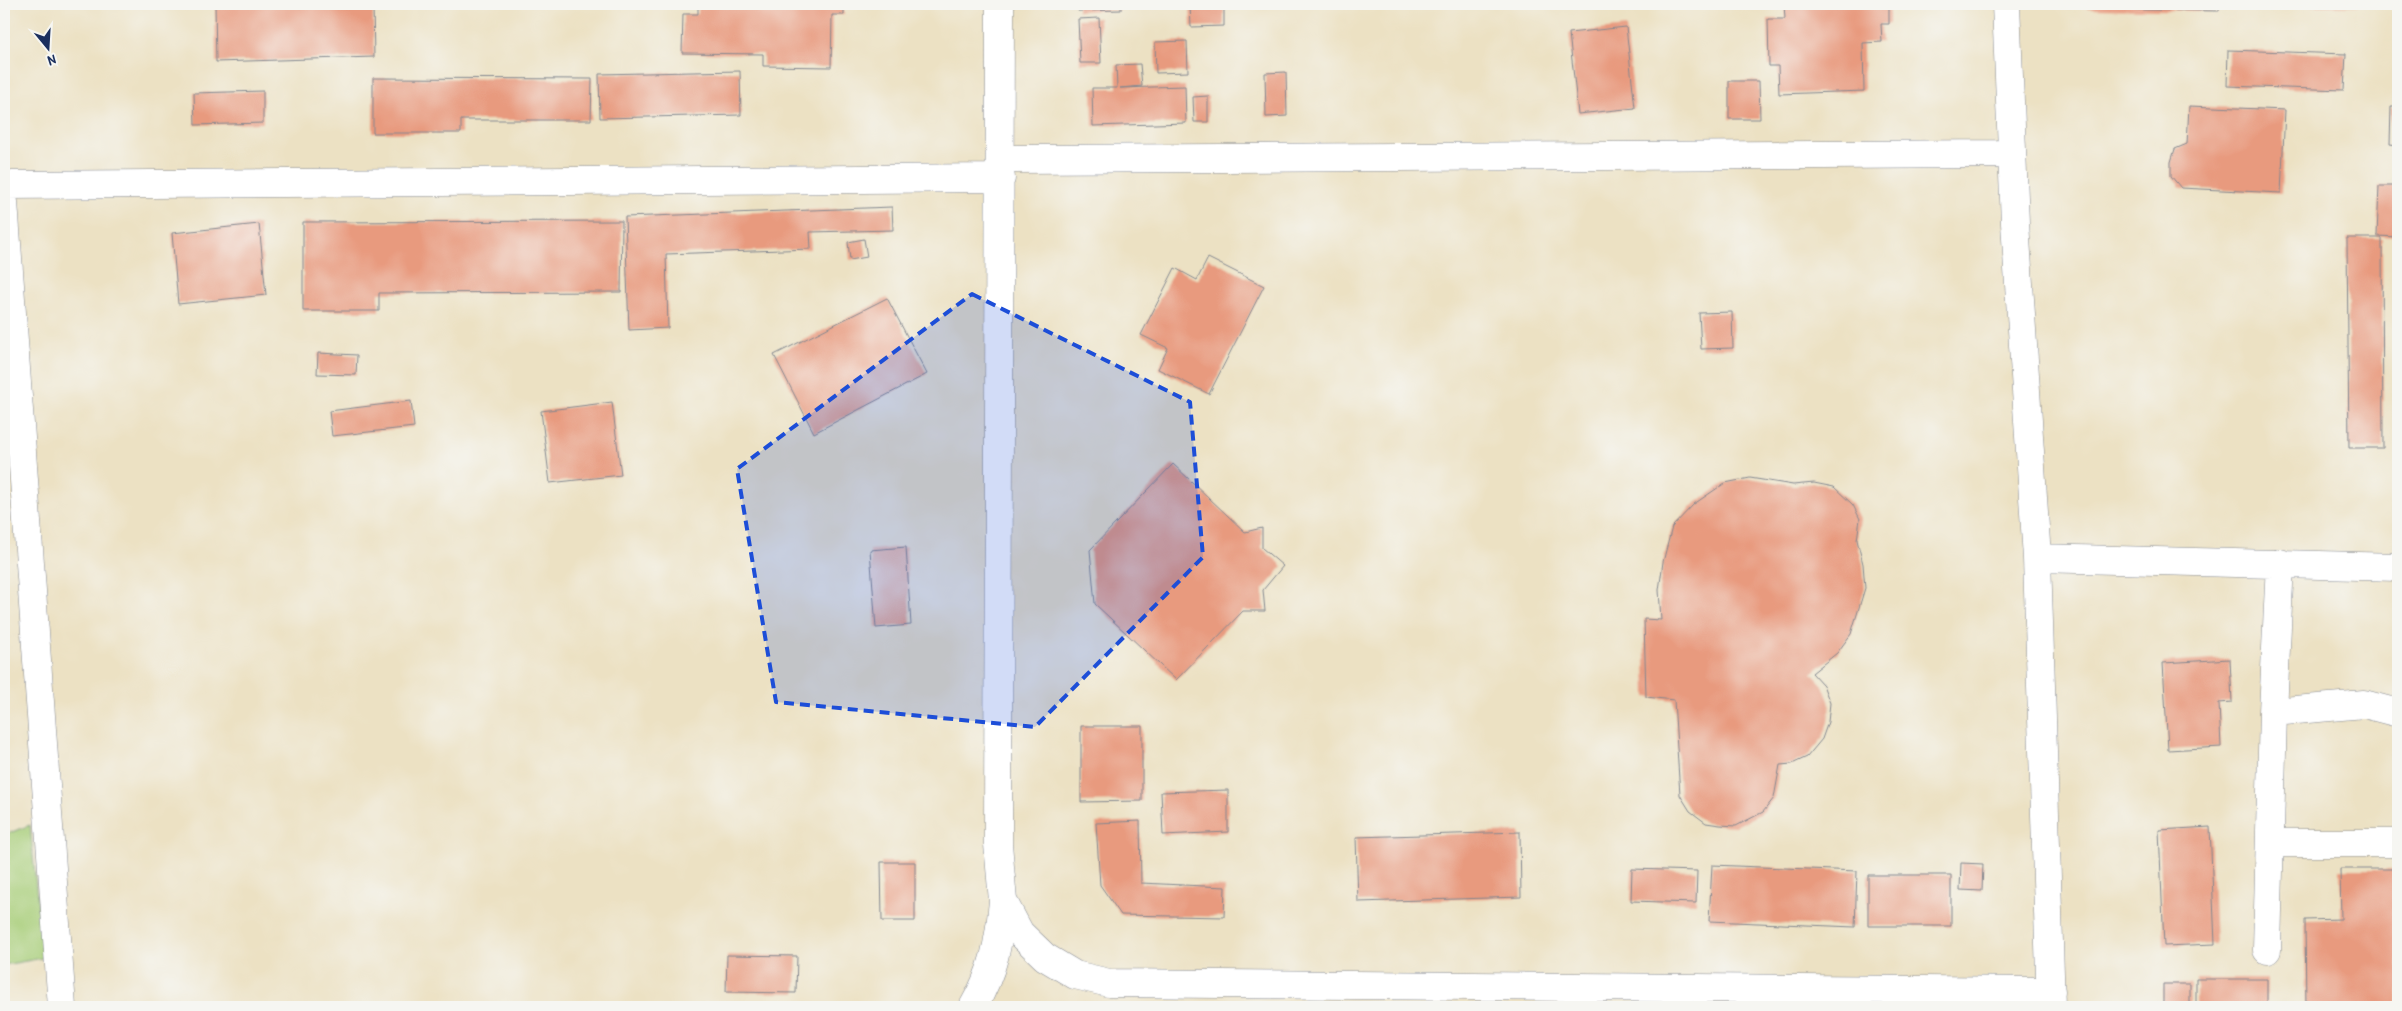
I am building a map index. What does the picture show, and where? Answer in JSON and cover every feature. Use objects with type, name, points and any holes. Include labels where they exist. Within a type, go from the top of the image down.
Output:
[{"type":"street","points":[[973,1007],[987,983],[999,943],[1003,901],[998,844],[1000,4]]},
{"type":"street","points":[[1003,901],[1020,933],[1045,957],[1075,975],[1109,983],[2051,999],[2038,558],[2011,154],[2006,4]]},
{"type":"street","points":[[4,185],[1001,168],[2011,154]]},
{"type":"street","points":[[4,202],[62,1007]]},
{"type":"street","points":[[2038,558],[2280,563],[2398,568]]},
{"type":"street","points":[[2267,950],[2273,712],[2280,563]]},
{"type":"street","points":[[2273,712],[2364,704],[2398,713]]},
{"type":"street","points":[[2270,843],[2398,843]]},
{"type":"highlighted area","points":[[972,294],[1190,402],[1203,557],[1035,727],[776,702],[737,469]]},
{"type":"green space","points":[[30,825],[43,958],[4,965],[4,835]]},
{"type":"building","points":[[215,4],[353,4],[353,7],[373,6],[374,57],[216,62]]},
{"type":"building","points":[[698,4],[844,4],[844,15],[832,15],[831,67],[763,66],[763,54],[682,53],[683,14],[698,14]]},
{"type":"building","points":[[1078,4],[1121,4],[1121,10],[1078,11]]},
{"type":"building","points":[[1190,4],[1224,4],[1224,26],[1191,27]]},
{"type":"building","points":[[1784,4],[1889,4],[1889,24],[1881,24],[1882,42],[1863,43],[1864,91],[1779,94],[1778,66],[1769,66],[1768,19],[1785,19]]},
{"type":"building","points":[[2087,4],[2219,4],[2219,11],[2087,9]]},
{"type":"building","points":[[2311,4],[2366,4],[2366,5],[2311,6]]},
{"type":"building","points":[[1099,18],[1101,63],[1080,63],[1078,19]]},
{"type":"building","points":[[1626,27],[1635,108],[1578,114],[1569,33]]},
{"type":"building","points":[[1187,41],[1188,72],[1156,73],[1155,42]]},
{"type":"building","points":[[2228,50],[2346,54],[2344,90],[2227,86]]},
{"type":"building","points":[[1140,64],[1142,86],[1120,88],[1185,86],[1186,123],[1093,126],[1092,88],[1117,88],[1116,65]]},
{"type":"building","points":[[740,71],[741,115],[600,118],[599,74]]},
{"type":"building","points":[[1286,72],[1287,116],[1266,117],[1265,73]]},
{"type":"building","points":[[373,78],[592,79],[591,120],[461,120],[461,133],[373,133]]},
{"type":"building","points":[[1729,81],[1759,81],[1760,119],[1729,119]]},
{"type":"building","points":[[263,91],[263,123],[195,125],[194,93]]},
{"type":"building","points":[[1208,96],[1208,122],[1194,122],[1193,97]]},
{"type":"building","points":[[2189,106],[2285,110],[2281,193],[2181,188],[2171,176],[2171,162],[2175,149],[2187,144]]},
{"type":"building","points":[[2391,107],[2398,107],[2398,145],[2390,144]]},
{"type":"building","points":[[2379,186],[2398,186],[2398,237],[2377,236]]},
{"type":"building","points":[[892,207],[893,230],[810,232],[811,249],[666,254],[668,328],[629,330],[625,217]]},
{"type":"building","points":[[622,221],[621,292],[379,293],[379,311],[303,311],[303,222]]},
{"type":"building","points":[[259,224],[266,295],[178,304],[172,233]]},
{"type":"building","points":[[2347,238],[2382,238],[2383,448],[2349,448]]},
{"type":"building","points":[[864,239],[867,257],[850,260],[848,242]]},
{"type":"building","points":[[1208,258],[1264,286],[1209,394],[1158,369],[1168,348],[1141,335],[1175,268],[1197,280]]},
{"type":"building","points":[[887,298],[927,374],[814,433],[774,355]]},
{"type":"building","points":[[1732,312],[1733,348],[1701,349],[1699,313]]},
{"type":"building","points":[[318,353],[357,355],[356,375],[317,374]]},
{"type":"building","points":[[411,401],[414,427],[332,436],[329,411]]},
{"type":"building","points":[[612,402],[621,475],[550,483],[541,411]]},
{"type":"building","points":[[1173,464],[1245,532],[1262,528],[1262,548],[1283,566],[1263,590],[1265,611],[1243,611],[1176,680],[1095,604],[1090,550]]},
{"type":"building","points":[[1750,478],[1793,485],[1814,483],[1834,487],[1853,505],[1860,519],[1857,540],[1863,564],[1865,588],[1851,634],[1837,653],[1812,673],[1823,685],[1830,703],[1828,722],[1822,739],[1807,757],[1792,764],[1780,765],[1774,798],[1763,812],[1736,826],[1720,825],[1706,823],[1690,811],[1680,795],[1674,700],[1646,697],[1644,619],[1661,620],[1659,590],[1663,562],[1672,527],[1694,504],[1725,483]]},
{"type":"building","points":[[906,547],[911,625],[876,628],[870,550]]},
{"type":"building","points":[[2230,659],[2232,702],[2219,703],[2221,747],[2168,750],[2163,663]]},
{"type":"building","points":[[1081,726],[1142,726],[1142,801],[1081,802]]},
{"type":"building","points":[[1228,790],[1228,832],[1163,835],[1161,792]]},
{"type":"building","points":[[1140,821],[1141,883],[1225,887],[1224,917],[1121,915],[1100,885],[1096,823]]},
{"type":"building","points":[[2210,827],[2215,944],[2164,946],[2159,830]]},
{"type":"building","points":[[1520,832],[1521,897],[1358,902],[1356,837]]},
{"type":"building","points":[[881,862],[915,862],[915,921],[882,921]]},
{"type":"building","points":[[1961,863],[1983,864],[1982,891],[1960,890]]},
{"type":"building","points":[[1712,865],[1857,871],[1855,927],[1709,921]]},
{"type":"building","points":[[1632,869],[1697,871],[1696,903],[1631,901]]},
{"type":"building","points":[[2340,869],[2398,869],[2398,1007],[2306,1007],[2305,920],[2341,919]]},
{"type":"building","points":[[1868,875],[1951,875],[1951,926],[1868,926]]},
{"type":"building","points":[[727,955],[797,956],[796,993],[726,992]]},
{"type":"building","points":[[2196,979],[2267,979],[2267,1007],[2196,1007]]},
{"type":"building","points":[[2163,984],[2190,984],[2190,1007],[2163,1007]]}]
